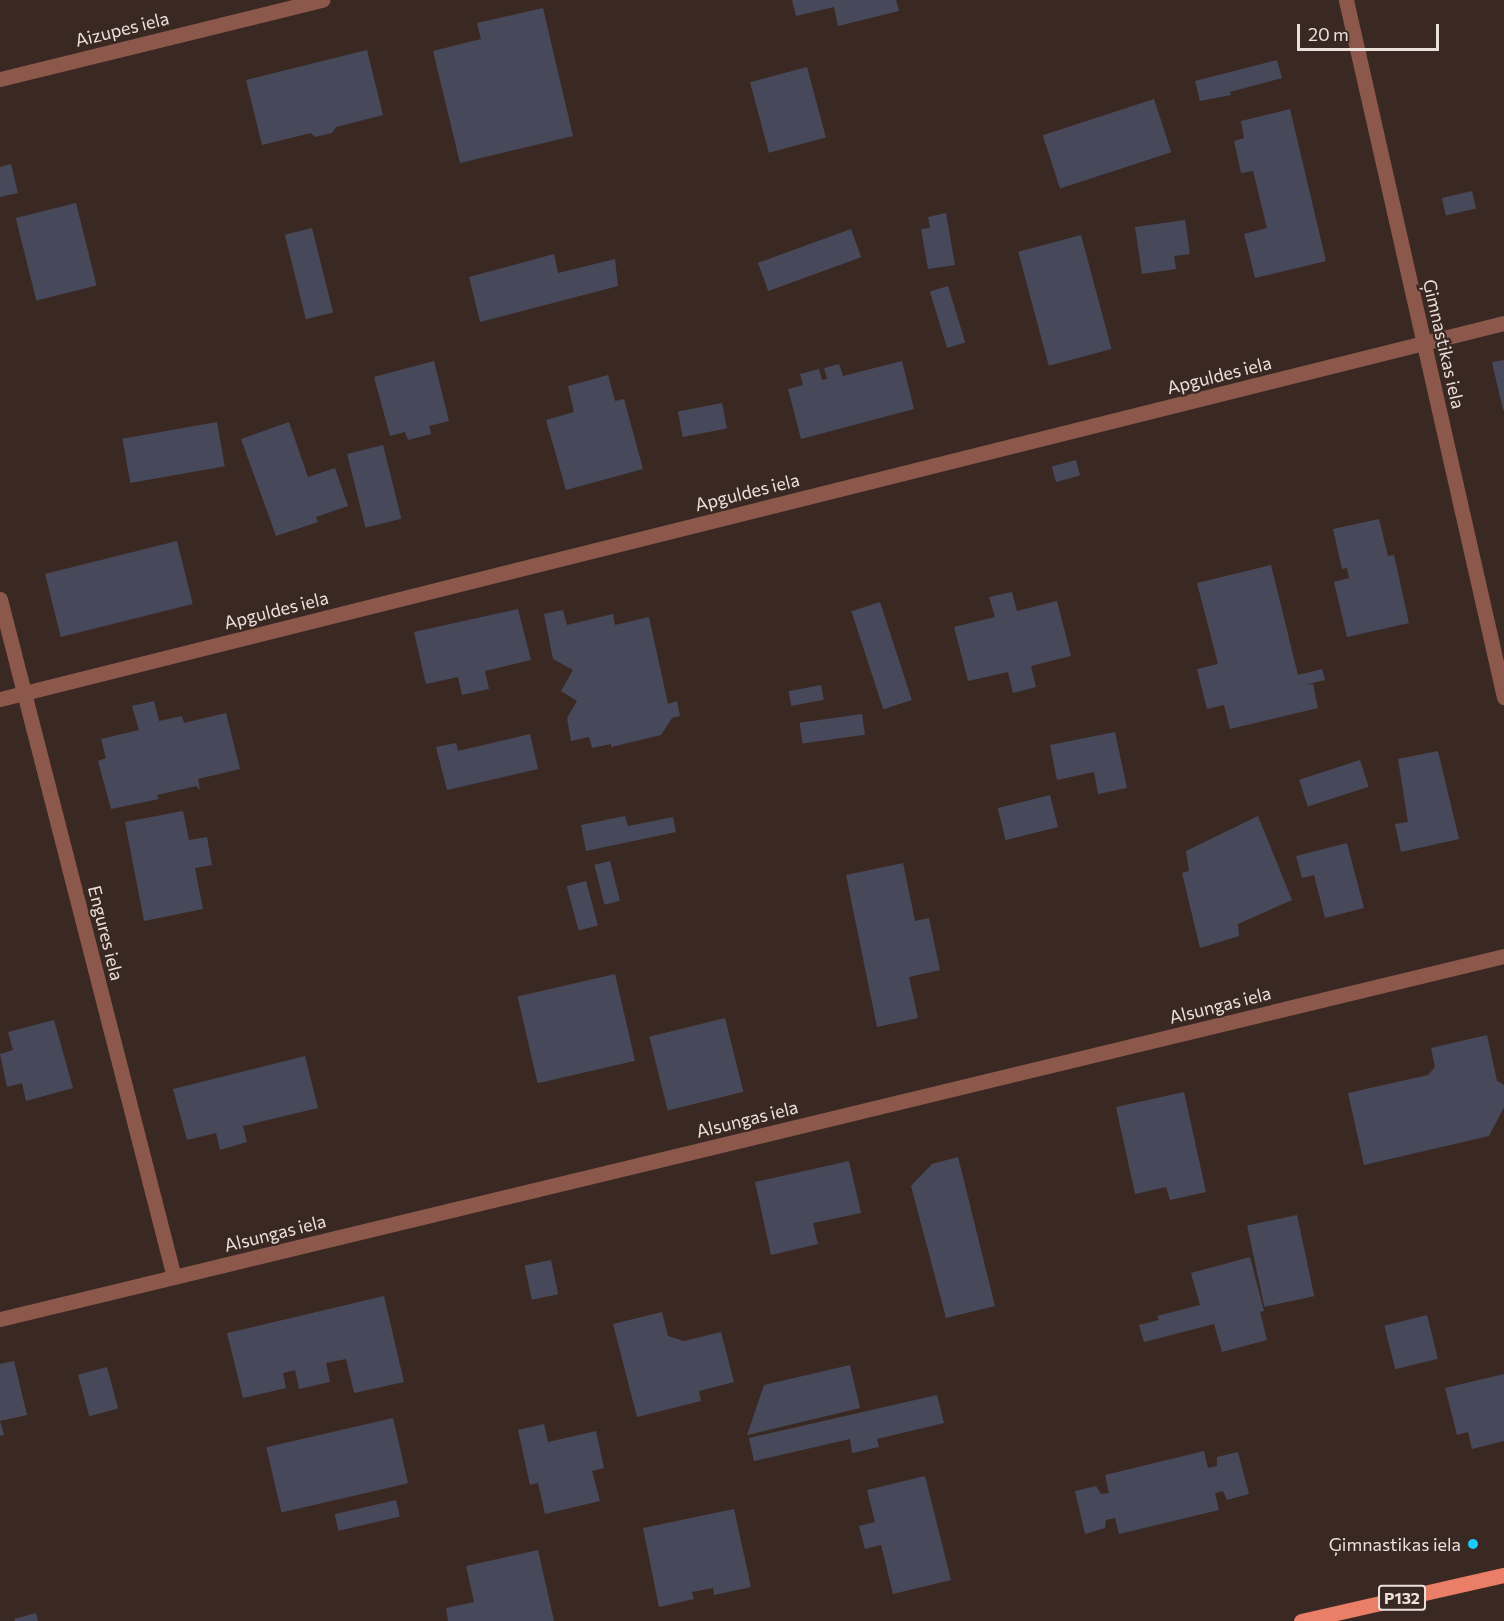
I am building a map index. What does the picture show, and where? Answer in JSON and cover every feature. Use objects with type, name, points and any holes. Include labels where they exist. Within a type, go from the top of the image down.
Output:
[{"type":"main road","name":"P132","points":[[1301,1621],[1504,1575]]},
{"type":"street","name":"Aizupes iela","points":[[0,79],[322,0]]},
{"type":"street","name":"Ģimnastikas iela","points":[[1346,0],[1504,697]]},
{"type":"street","name":"Apguldes iela","points":[[0,699],[1504,323]]},
{"type":"street","name":"Engures iela","points":[[0,599],[174,1277]]},
{"type":"street","name":"Alsungas iela","points":[[0,1319],[1504,956]]},
{"type":"building","points":[[792,0],[896,0],[899,11],[838,26],[834,7],[796,16]]},
{"type":"building","points":[[543,8],[573,136],[460,163],[433,51],[481,39],[477,23]]},
{"type":"building","points":[[367,50],[383,115],[336,127],[332,133],[315,137],[311,133],[262,145],[246,80]]},
{"type":"building","points":[[1277,60],[1282,78],[1230,92],[1231,95],[1200,101],[1195,81]]},
{"type":"building","points":[[807,67],[826,138],[769,153],[750,82]]},
{"type":"building","points":[[1154,99],[1171,152],[1060,188],[1043,135]]},
{"type":"building","points":[[1290,109],[1326,261],[1255,278],[1244,234],[1267,228],[1253,171],[1241,173],[1234,141],[1244,138],[1241,121]]},
{"type":"building","points":[[11,164],[18,193],[0,197],[0,167]]},
{"type":"building","points":[[1472,191],[1476,209],[1446,216],[1442,198]]},
{"type":"building","points":[[76,203],[97,285],[36,300],[16,218]]},
{"type":"building","points":[[946,213],[955,265],[928,269],[921,229],[930,228],[928,217]]},
{"type":"building","points":[[1185,220],[1190,254],[1174,256],[1176,269],[1142,274],[1135,227]]},
{"type":"building","points":[[312,228],[333,312],[306,319],[285,235]]},
{"type":"building","points":[[851,229],[861,257],[768,291],[758,263]]},
{"type":"building","points":[[1081,235],[1112,349],[1049,366],[1018,252]]},
{"type":"building","points":[[554,254],[558,273],[615,259],[618,286],[480,322],[469,277]]},
{"type":"building","points":[[948,286],[965,342],[947,348],[930,292]]},
{"type":"building","points":[[1504,360],[1504,410],[1503,410],[1492,362]]},
{"type":"building","points":[[434,361],[449,421],[429,426],[431,434],[408,440],[405,432],[390,436],[374,377]]},
{"type":"building","points":[[902,361],[914,409],[801,439],[788,389],[803,385],[800,374],[819,369],[822,380],[827,379],[824,368],[839,364],[843,376]]},
{"type":"building","points":[[608,375],[615,401],[624,399],[643,469],[566,490],[546,420],[574,412],[568,386]]},
{"type":"building","points":[[722,403],[727,429],[683,437],[678,412]]},
{"type":"building","points":[[217,422],[225,466],[130,483],[122,439]]},
{"type":"building","points":[[289,422],[308,477],[335,468],[348,506],[316,517],[318,522],[276,536],[241,439]]},
{"type":"building","points":[[383,445],[401,519],[365,528],[347,454]]},
{"type":"building","points":[[1076,460],[1080,475],[1056,482],[1052,466]]},
{"type":"building","points":[[1379,519],[1388,556],[1394,555],[1409,623],[1347,637],[1334,582],[1349,578],[1347,568],[1342,569],[1333,529]]},
{"type":"building","points":[[177,541],[193,604],[61,637],[45,574]]},
{"type":"building","points":[[1271,565],[1298,675],[1322,669],[1325,680],[1304,685],[1313,684],[1318,708],[1230,729],[1224,705],[1207,709],[1197,669],[1218,664],[1197,583]]},
{"type":"building","points":[[1012,592],[1017,611],[1057,601],[1071,656],[1031,666],[1036,687],[1013,693],[1008,672],[968,681],[954,627],[995,617],[989,597]]},
{"type":"building","points":[[880,602],[912,700],[883,709],[851,611]]},
{"type":"building","points":[[518,609],[531,660],[485,671],[489,689],[462,695],[458,677],[426,684],[414,632]]},
{"type":"building","points":[[563,610],[567,625],[613,614],[615,625],[649,617],[668,704],[677,701],[680,716],[672,718],[661,735],[611,747],[611,744],[592,748],[589,737],[571,741],[567,718],[577,701],[561,691],[573,670],[553,659],[544,614]]},
{"type":"building","points":[[821,685],[824,700],[791,706],[789,691]]},
{"type":"building","points":[[154,701],[159,721],[182,716],[184,723],[226,713],[240,769],[198,779],[200,790],[196,786],[157,795],[159,799],[111,809],[98,761],[106,758],[101,739],[139,730],[132,706]]},
{"type":"building","points":[[862,714],[865,735],[803,744],[800,723]]},
{"type":"building","points":[[1115,732],[1127,788],[1098,794],[1094,772],[1057,780],[1050,745]]},
{"type":"building","points":[[530,734],[538,769],[447,790],[436,747],[456,743],[458,751]]},
{"type":"building","points":[[1438,751],[1459,839],[1401,852],[1395,824],[1408,822],[1398,759]]},
{"type":"building","points":[[1360,760],[1369,787],[1308,806],[1299,780]]},
{"type":"building","points":[[1050,795],[1058,827],[1006,840],[998,808]]},
{"type":"building","points":[[183,811],[189,840],[207,837],[212,865],[195,868],[203,909],[144,921],[125,822]]},
{"type":"building","points":[[625,816],[628,826],[673,817],[676,832],[586,851],[581,825]]},
{"type":"building","points":[[1258,816],[1292,900],[1238,924],[1239,936],[1200,948],[1182,873],[1189,871],[1186,851]]},
{"type":"building","points":[[1347,843],[1364,908],[1325,918],[1314,875],[1302,878],[1296,856]]},
{"type":"building","points":[[610,861],[620,901],[604,905],[594,865]]},
{"type":"building","points":[[903,863],[915,921],[929,918],[940,970],[909,977],[918,1018],[877,1027],[846,875]]},
{"type":"building","points":[[586,881],[598,925],[579,931],[567,886]]},
{"type":"building","points":[[615,974],[635,1061],[538,1083],[518,996]]},
{"type":"building","points":[[725,1018],[743,1092],[668,1111],[649,1037]]},
{"type":"building","points":[[54,1020],[73,1088],[26,1101],[22,1083],[7,1087],[0,1054],[13,1050],[8,1032]]},
{"type":"building","points":[[1487,1035],[1497,1081],[1504,1085],[1504,1107],[1489,1136],[1364,1165],[1348,1093],[1428,1075],[1435,1067],[1431,1048]]},
{"type":"building","points":[[305,1056],[318,1108],[243,1126],[247,1142],[220,1150],[216,1133],[187,1140],[173,1089]]},
{"type":"building","points":[[1184,1092],[1206,1192],[1170,1200],[1166,1187],[1135,1194],[1116,1107]]},
{"type":"building","points":[[958,1157],[995,1306],[946,1318],[911,1186],[932,1164]]},
{"type":"building","points":[[849,1161],[861,1213],[813,1223],[818,1244],[771,1255],[755,1182]]},
{"type":"building","points":[[1297,1215],[1314,1296],[1264,1307],[1247,1226]]},
{"type":"building","points":[[1250,1257],[1264,1311],[1260,1312],[1267,1340],[1222,1352],[1214,1324],[1144,1342],[1139,1325],[1159,1320],[1157,1316],[1200,1305],[1191,1273]]},
{"type":"building","points":[[551,1260],[558,1294],[532,1300],[525,1266]]},
{"type":"building","points":[[384,1296],[404,1382],[354,1393],[346,1359],[326,1363],[330,1382],[299,1389],[295,1370],[283,1373],[286,1388],[243,1398],[227,1333]]},
{"type":"building","points":[[662,1312],[668,1336],[684,1341],[721,1332],[734,1382],[699,1391],[701,1401],[637,1417],[613,1324]]},
{"type":"building","points":[[1427,1315],[1438,1359],[1395,1369],[1384,1326]]},
{"type":"building","points":[[14,1361],[27,1415],[0,1421],[0,1364]]},
{"type":"building","points":[[850,1365],[860,1408],[747,1435],[764,1385]]},
{"type":"building","points":[[107,1367],[118,1409],[89,1416],[78,1375]]},
{"type":"building","points":[[1504,1374],[1504,1441],[1472,1449],[1468,1432],[1457,1435],[1445,1388]]},
{"type":"building","points":[[937,1395],[944,1423],[877,1439],[879,1447],[852,1453],[850,1439],[754,1461],[749,1438]]},
{"type":"building","points":[[393,1418],[408,1483],[281,1513],[266,1447]]},
{"type":"building","points":[[0,1421],[4,1435],[0,1436]]},
{"type":"building","points":[[544,1424],[548,1442],[596,1431],[604,1468],[592,1471],[600,1501],[545,1514],[538,1483],[530,1485],[518,1430]]},
{"type":"building","points":[[1204,1451],[1208,1468],[1217,1466],[1217,1457],[1238,1452],[1249,1494],[1227,1500],[1223,1491],[1215,1493],[1219,1510],[1119,1534],[1115,1518],[1106,1520],[1105,1528],[1085,1534],[1075,1491],[1096,1486],[1101,1494],[1109,1493],[1105,1475]]},
{"type":"building","points":[[925,1476],[951,1580],[893,1594],[881,1545],[865,1549],[859,1526],[875,1522],[867,1490]]},
{"type":"building","points":[[396,1500],[400,1517],[338,1531],[335,1514]]},
{"type":"building","points":[[734,1509],[751,1587],[714,1595],[713,1588],[692,1592],[694,1599],[659,1607],[643,1528]]},
{"type":"building","points":[[538,1550],[554,1621],[448,1621],[446,1608],[474,1602],[466,1566]]},
{"type":"building","points":[[36,1613],[38,1621],[15,1621],[14,1619]]},
{"type":"place","name":"Ģimnastikas iela","points":[[1473,1544]]}]
